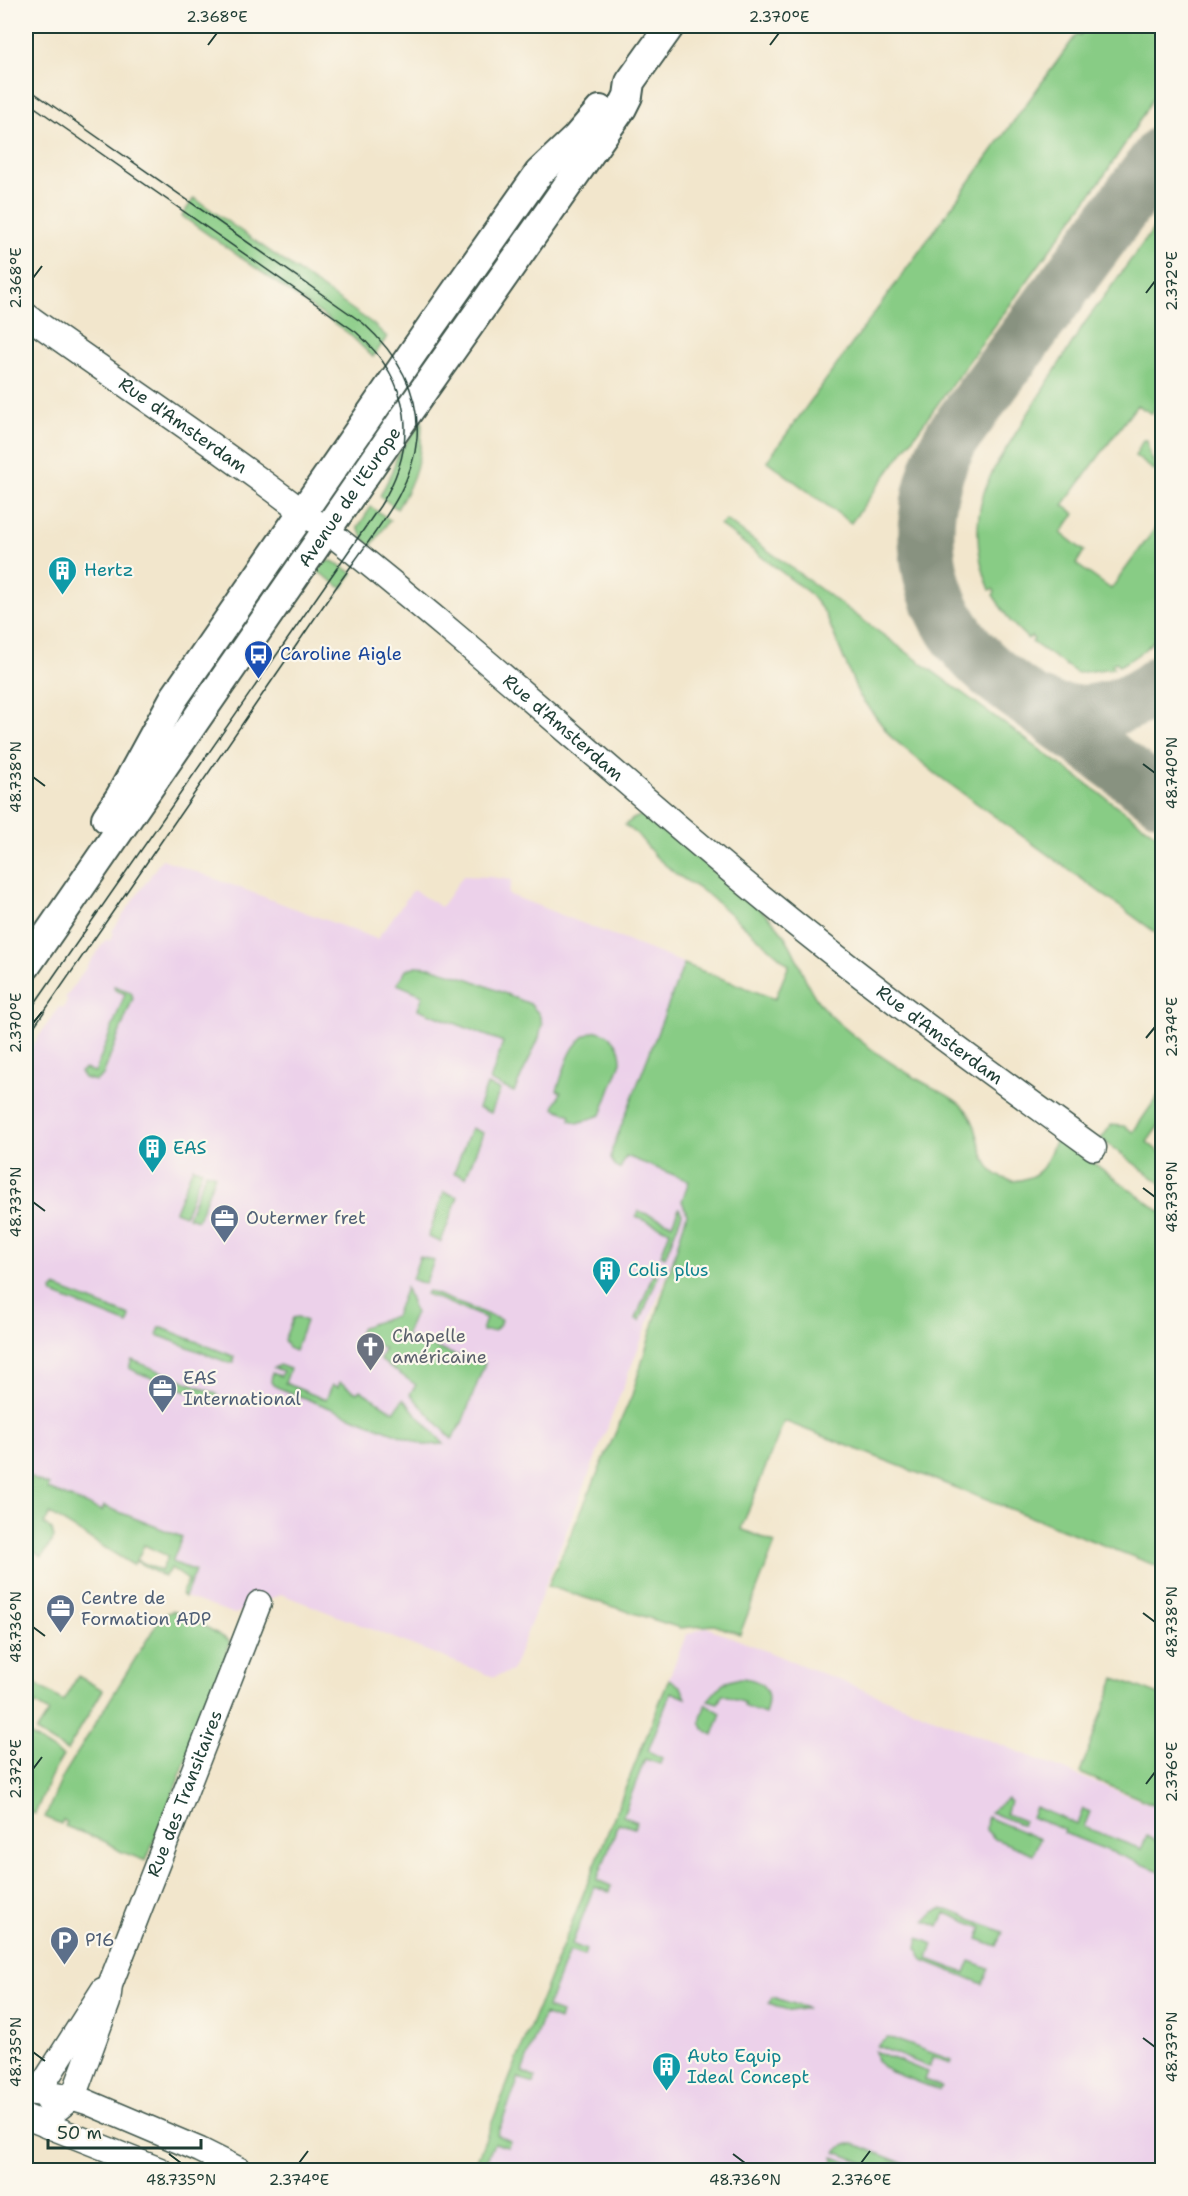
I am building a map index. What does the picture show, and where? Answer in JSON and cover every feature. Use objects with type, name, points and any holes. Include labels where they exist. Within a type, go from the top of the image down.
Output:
[{"type":"street","name":"Avenue de l'Europe","points":[[26,933],[120,797],[174,698],[539,173],[590,124],[610,96],[630,82],[670,26]]},
{"type":"street","name":"Avenue de l'Europe","points":[[26,966],[622,108],[628,96],[630,82]]},
{"type":"street","name":"Rue d'Amsterdam","points":[[26,315],[259,479],[327,530],[426,611],[804,932],[1094,1148]]},
{"type":"street","points":[[415,349],[440,367]]},
{"type":"street","name":"Rue des Transitaires","points":[[44,2106],[42,2086],[103,1991],[110,1985],[258,1603]]},
{"type":"street","points":[[44,2106],[158,2170],[160,2151],[158,2140],[152,2130]]},
{"type":"street","points":[[44,2106],[152,2130],[240,2170]]},
{"type":"shaded area","points":[[162,859],[377,939],[413,890],[441,907],[463,876],[512,880],[508,894],[775,999],[512,1671],[494,1677],[281,1594],[235,1614],[185,1597],[195,1571],[172,1562],[182,1538],[104,1507],[102,1511],[48,1489],[48,1485],[26,1476],[26,1055],[59,1007],[63,1008],[68,1000],[65,998],[106,939],[109,941],[114,933],[112,931]]},
{"type":"shaded area","points":[[706,1627],[1162,1809],[1162,2170],[473,2170],[686,1635]]},
{"type":"green space","points":[[1086,26],[1162,26],[1162,83],[1106,173],[851,523],[767,461],[1077,34],[1080,35]]},
{"type":"green space","points":[[194,198],[373,324],[387,337],[373,357],[348,333],[182,216]]},
{"type":"green space","points":[[1162,217],[1162,394],[1152,414],[1137,405],[1063,505],[1075,514],[1061,533],[1084,551],[1076,564],[1111,589],[1162,519],[1163,624],[1153,642],[1125,663],[1119,666],[1117,662],[1112,664],[1114,668],[1077,673],[1032,642],[1034,639],[1031,636],[1028,639],[1010,621],[993,595],[995,592],[993,589],[990,590],[980,558],[978,526],[980,511],[983,495],[996,465],[1084,324]]},
{"type":"green space","points":[[422,420],[417,466],[397,509],[380,496],[397,456]]},
{"type":"green space","points":[[1143,440],[1147,440],[1149,452],[1157,469],[1155,471],[1135,456]]},
{"type":"green space","points":[[371,507],[390,520],[371,546],[365,541],[358,527]]},
{"type":"green space","points":[[726,520],[1162,839],[1162,937],[936,774],[891,737],[859,695],[825,613],[809,593],[720,525]]},
{"type":"green space","points":[[332,561],[353,573],[342,588],[316,570],[323,562]]},
{"type":"green space","points":[[642,815],[650,817],[774,922],[792,948],[813,993],[828,1013],[890,1062],[948,1096],[966,1110],[976,1129],[985,1160],[998,1176],[1016,1181],[1034,1175],[1044,1166],[1058,1137],[1162,1213],[1162,1568],[784,1421],[741,1529],[775,1543],[740,1634],[714,1625],[680,1628],[548,1586],[632,1395],[687,1214],[682,1201],[689,1181],[626,1156],[620,1169],[611,1159],[612,1150],[684,964],[775,999],[789,965],[706,893],[677,875],[656,857],[637,834],[625,825]]},
{"type":"green space","points":[[416,966],[430,967],[472,980],[530,1004],[539,1014],[542,1024],[539,1038],[514,1092],[490,1081],[503,1042],[418,1009],[423,995],[397,984],[406,970]]},
{"type":"green space","points":[[114,986],[131,992],[133,998],[103,1075],[96,1081],[84,1078],[80,1072],[85,1069],[95,1072],[125,994],[115,990]]},
{"type":"green space","points":[[597,1031],[612,1038],[620,1051],[621,1062],[601,1115],[578,1123],[570,1120],[571,1115],[554,1108],[561,1092],[557,1090],[566,1063],[575,1046],[580,1039]]},
{"type":"green space","points":[[487,1085],[500,1090],[491,1113],[478,1108]]},
{"type":"green space","points":[[1162,1090],[1162,1121],[1147,1142],[1162,1154],[1162,1184],[1101,1139],[1111,1125],[1124,1126],[1133,1132]]},
{"type":"green space","points":[[471,1128],[483,1133],[466,1177],[454,1173]]},
{"type":"green space","points":[[193,1167],[202,1170],[185,1215],[175,1211]]},
{"type":"green space","points":[[206,1172],[215,1175],[198,1220],[188,1217]]},
{"type":"green space","points":[[444,1192],[458,1197],[441,1242],[428,1237]]},
{"type":"green space","points":[[679,1208],[682,1214],[665,1257],[661,1255],[670,1231],[636,1217],[639,1211],[672,1224]]},
{"type":"green space","points":[[420,1256],[434,1261],[425,1284],[412,1279]]},
{"type":"green space","points":[[653,1274],[658,1276],[640,1321],[636,1319]]},
{"type":"green space","points":[[55,1287],[130,1316],[128,1324],[53,1294],[52,1290]]},
{"type":"green space","points":[[406,1288],[415,1313],[405,1336],[470,1361],[471,1358],[485,1363],[462,1423],[452,1439],[410,1394],[416,1385],[380,1360],[384,1349],[373,1342],[362,1343],[357,1339],[362,1327],[395,1316]]},
{"type":"green space","points":[[428,1291],[501,1320],[499,1326],[494,1331],[482,1331],[486,1318],[426,1294]]},
{"type":"green space","points":[[298,1317],[306,1321],[295,1351],[288,1348],[284,1340],[293,1318]]},
{"type":"green space","points":[[160,1327],[230,1355],[234,1357],[234,1362],[229,1363],[157,1335]]},
{"type":"green space","points":[[132,1360],[217,1394],[219,1399],[214,1401],[139,1373],[129,1368]]},
{"type":"green space","points":[[279,1365],[290,1369],[285,1383],[326,1400],[332,1385],[338,1387],[340,1382],[357,1393],[360,1390],[391,1410],[395,1411],[403,1399],[444,1444],[424,1445],[279,1388],[271,1382],[272,1373],[281,1376],[283,1371],[274,1368]]},
{"type":"green space","points":[[26,1476],[49,1485],[48,1489],[102,1511],[104,1506],[182,1537],[172,1562],[195,1571],[185,1597],[181,1594],[188,1580],[171,1568],[164,1577],[136,1561],[133,1565],[50,1514],[44,1524],[52,1530],[54,1538],[42,1557],[26,1547]],"holes":[[[144,1545],[168,1556],[161,1571],[137,1560]]]},
{"type":"green space","points":[[172,1611],[186,1615],[230,1641],[223,1667],[146,1861],[65,1826],[67,1822],[63,1820],[61,1824],[45,1817],[63,1776],[156,1625]]},
{"type":"green space","points":[[78,1676],[103,1690],[67,1751],[36,1732],[49,1712],[34,1703],[26,1718],[26,1678],[63,1701]]},
{"type":"green space","points":[[740,1678],[755,1681],[764,1688],[768,1699],[765,1714],[744,1706],[745,1703],[723,1694],[718,1703],[708,1700],[723,1683]]},
{"type":"green space","points":[[1115,1678],[1162,1696],[1162,1808],[1080,1773]]},
{"type":"green space","points":[[669,1679],[681,1687],[686,1698],[671,1692],[648,1751],[662,1758],[660,1764],[645,1759],[623,1816],[637,1822],[634,1828],[619,1823],[597,1880],[611,1886],[609,1892],[594,1887],[572,1944],[586,1950],[584,1956],[569,1951],[547,2008],[561,2013],[559,2020],[544,2014],[522,2072],[536,2078],[533,2084],[519,2078],[497,2135],[510,2141],[508,2147],[494,2143],[483,2170],[473,2170]]},
{"type":"green space","points":[[706,1704],[721,1713],[713,1735],[703,1729],[700,1722]]},
{"type":"green space","points":[[26,1733],[63,1756],[51,1776],[35,1814],[26,1810]]},
{"type":"green space","points":[[1007,1799],[1010,1802],[1006,1814],[1024,1821],[1022,1825],[990,1812]]},
{"type":"green space","points":[[1035,1807],[1077,1824],[1083,1809],[1090,1812],[1084,1827],[1141,1849],[1147,1836],[1162,1845],[1162,1872],[1064,1833],[1065,1830],[1031,1817]]},
{"type":"green space","points":[[987,1817],[1040,1839],[1033,1854],[995,1839],[986,1830]]},
{"type":"green space","points":[[941,1909],[1003,1932],[997,1946],[978,1939],[982,1928],[945,1913],[939,1927],[925,1921]]},
{"type":"green space","points":[[919,1938],[933,1944],[928,1959],[965,1973],[970,1961],[989,1968],[983,1984],[923,1960],[917,1948]]},
{"type":"green space","points":[[772,1997],[807,2008],[790,2011],[769,2003]]},
{"type":"green space","points":[[887,2038],[951,2060],[950,2063],[933,2057],[929,2067],[877,2046]]},
{"type":"green space","points":[[875,2051],[927,2072],[924,2080],[941,2086],[939,2090],[889,2071],[877,2062]]},
{"type":"green space","points":[[845,2144],[855,2144],[909,2166],[908,2170],[891,2165],[888,2170],[883,2170],[836,2152]]},
{"type":"green space","points":[[833,2157],[870,2170],[838,2170],[833,2164]]},
{"type":"taxiway","points":[[1162,154],[952,437],[931,491],[927,519],[927,547],[931,575],[939,602],[952,627],[970,651],[1007,684],[1162,798]]},
{"type":"taxiway","points":[[1033,703],[1055,711],[1069,713],[1098,711],[1126,703],[1162,682]]},
{"type":"tram line","points":[[26,87],[363,323],[386,347],[404,374],[417,421],[414,456],[394,504],[26,1038]]},
{"type":"tram line","points":[[26,101],[356,332],[375,351],[389,371],[399,392],[404,414],[405,436],[401,459],[393,482],[380,506],[26,1016]]},
{"type":"place","name":"Hertz","points":[[63,596]]},
{"type":"place","name":"Caroline Aigle","points":[[259,680]]},
{"type":"place","name":"EAS","points":[[152,1174]]},
{"type":"place","name":"Outermer fret","points":[[225,1244]]},
{"type":"place","name":"Colis plus","points":[[607,1296]]},
{"type":"place","name":"Chapelle américaine","points":[[371,1372]]},
{"type":"place","name":"EAS International","points":[[162,1414]]},
{"type":"place","name":"Centre de Formation ADP","points":[[60,1634]]},
{"type":"place","name":"P16","points":[[64,1966]]},
{"type":"place","name":"Auto Equip Ideal Concept","points":[[666,2092]]}]
